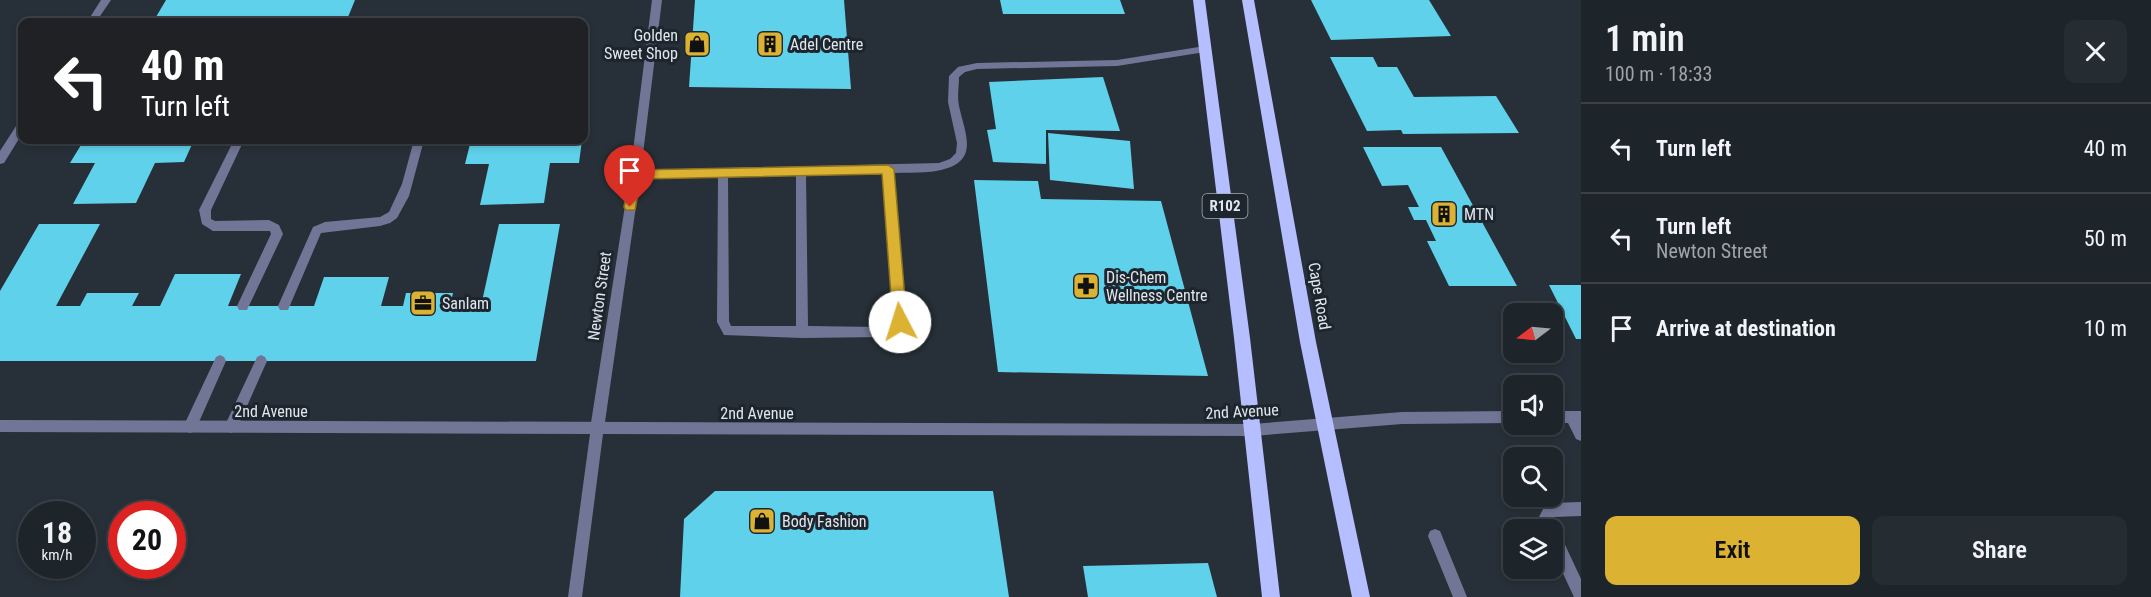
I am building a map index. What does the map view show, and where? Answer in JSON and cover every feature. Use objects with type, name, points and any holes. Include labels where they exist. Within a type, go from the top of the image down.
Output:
[{"type":"main road","name":"R102","points":[[1199,0],[1271,597]]},
{"type":"main road","name":"Cape Road","points":[[1248,0],[1306,330],[1361,597]]},
{"type":"street","points":[[94,18],[106,0]]},
{"type":"street","name":"Newton Street","points":[[575,597],[597,429],[635,174],[657,0]]},
{"type":"street","points":[[635,174],[939,167],[954,162],[961,154],[962,143],[953,102],[954,76],[962,69],[977,66],[1117,63],[1205,49]]},
{"type":"street","points":[[0,160],[18,132]]},
{"type":"street","points":[[237,144],[205,210],[206,221],[213,226],[269,225],[275,228],[276,234],[243,306]]},
{"type":"street","points":[[284,306],[317,230],[325,226],[384,221],[394,215],[401,204],[418,144]]},
{"type":"street","points":[[723,173],[724,328],[733,333],[883,332],[900,322],[888,169]]},
{"type":"street","points":[[801,171],[802,333]]},
{"type":"street","points":[[190,427],[220,361]]},
{"type":"street","points":[[231,427],[261,361]]},
{"type":"street","name":"2nd Avenue","points":[[0,426],[1252,430],[1325,422],[1402,418],[1503,417]]},
{"type":"street","points":[[1576,417],[1581,435]]},
{"type":"street","points":[[1545,519],[1550,510],[1581,509]]},
{"type":"street","points":[[1435,536],[1460,597]]},
{"type":"street","points":[[1563,555],[1581,595]]},
{"type":"building","points":[[166,0],[355,0],[348,18],[155,18]]},
{"type":"building","name":"Adel Centre","points":[[695,0],[844,0],[851,89],[689,87]]},
{"type":"building","points":[[1000,0],[1120,0],[1125,14],[1003,14]]},
{"type":"building","points":[[1311,0],[1429,0],[1451,36],[1331,40]]},
{"type":"building","points":[[1330,57],[1373,57],[1378,67],[1397,67],[1414,97],[1496,96],[1519,133],[1403,134],[1401,130],[1367,131]]},
{"type":"building","points":[[1103,77],[1120,131],[1046,130],[1046,164],[993,162],[987,130],[996,129],[989,82]]},
{"type":"building","points":[[1048,133],[1130,141],[1134,189],[1050,180]]},
{"type":"building","points":[[82,144],[192,144],[184,162],[155,163],[136,203],[73,204],[95,163],[70,163]]},
{"type":"building","points":[[470,144],[581,144],[579,163],[550,163],[544,203],[480,205],[489,164],[465,164]]},
{"type":"building","name":"MTN","points":[[1363,147],[1441,147],[1517,286],[1449,286],[1427,241],[1436,241],[1426,220],[1414,220],[1408,207],[1419,207],[1408,185],[1382,186]]},
{"type":"building","name":"Dis-Chem Wellness Centre","points":[[974,180],[1038,181],[1041,199],[1161,201],[1208,376],[998,372]]},
{"type":"building","points":[[39,224],[100,224],[56,306],[80,306],[87,293],[139,293],[132,306],[160,306],[175,274],[241,274],[228,306],[314,306],[324,277],[389,277],[381,306],[403,306],[406,293],[453,293],[450,306],[481,306],[499,224],[560,224],[536,361],[0,361],[0,291]]},
{"type":"building","points":[[1549,285],[1581,285],[1581,339],[1576,339],[1563,313],[1563,303],[1558,303]]},
{"type":"building","points":[[715,491],[993,491],[1009,597],[680,597],[684,519]]},
{"type":"building","points":[[1208,563],[1217,597],[1088,597],[1083,566]]},
{"type":"place","name":"Golden Sweet Shop","points":[[697,44]]},
{"type":"place","name":"Adel Centre","points":[[770,44]]},
{"type":"place","name":"MTN","points":[[1444,214]]},
{"type":"place","name":"Dis-Chem Wellness Centre","points":[[1086,286]]},
{"type":"place","name":"Sanlam","points":[[423,303]]},
{"type":"place","name":"Body Fashion","points":[[762,521]]},
{"type":"route","points":[[630,207],[635,174],[888,169],[900,322]]}]
